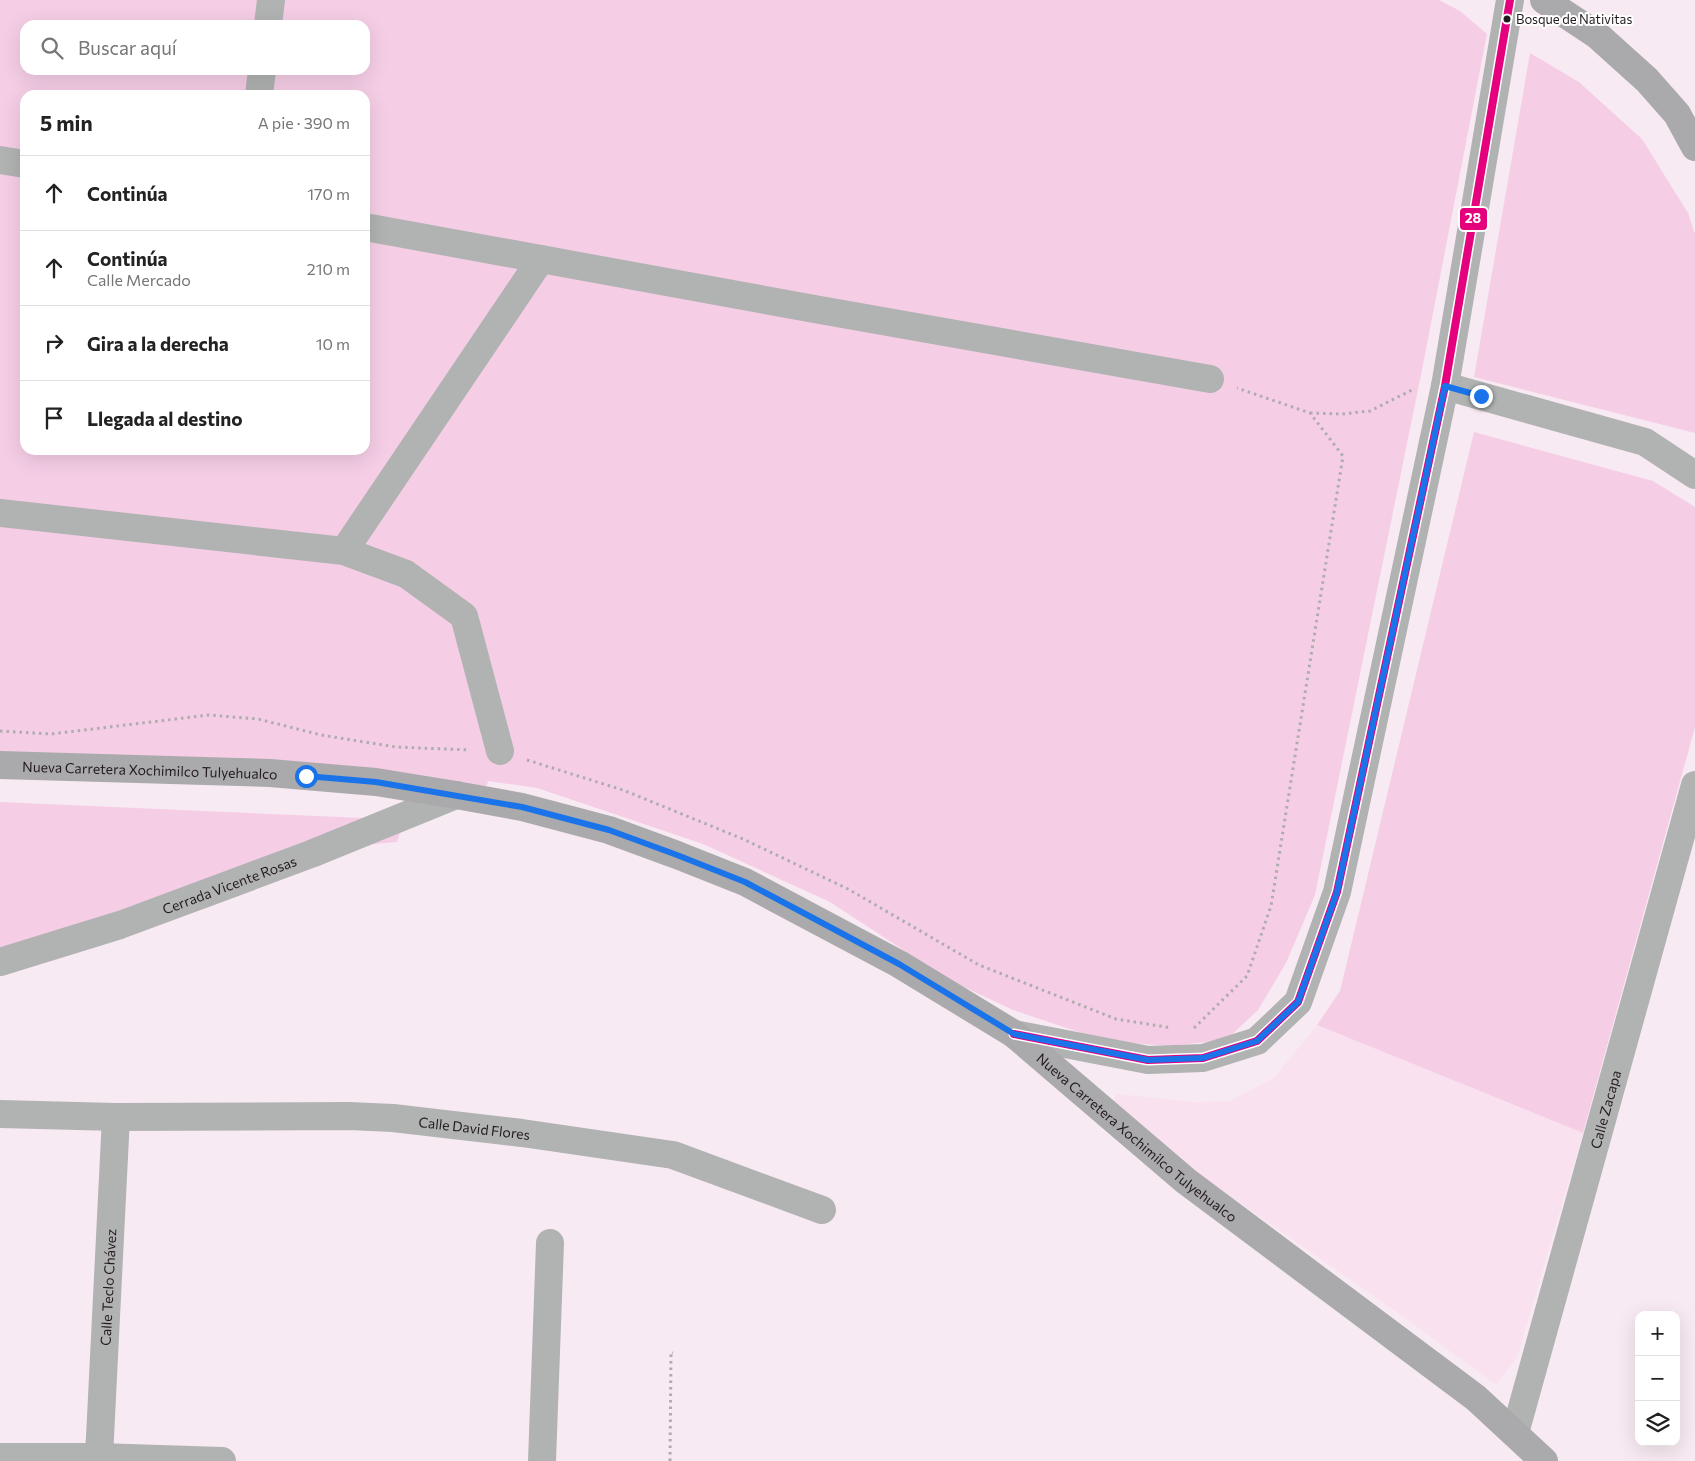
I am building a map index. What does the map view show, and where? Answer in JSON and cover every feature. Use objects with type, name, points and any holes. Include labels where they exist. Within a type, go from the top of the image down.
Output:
[{"type":"main road","points":[[1544,0],[1597,35],[1647,80],[1677,114],[1695,146]]},
{"type":"main road","name":"Nueva Carretera Xochimilco Tulyehualco","points":[[0,765],[270,773],[376,782],[456,794],[522,807],[609,830],[745,882],[899,964],[1014,1034],[1186,1181],[1476,1398],[1515,1432],[1544,1461]]},
{"type":"street","points":[[269,20],[271,0]]},
{"type":"street","points":[[1014,1034],[1148,1060],[1203,1058],[1257,1041],[1298,1002],[1337,892],[1445,386],[1510,0]]},
{"type":"street","points":[[260,90],[261,75]]},
{"type":"street","points":[[0,160],[20,163]]},
{"type":"street","points":[[370,228],[829,312],[1210,378]]},
{"type":"street","points":[[344,551],[541,259]]},
{"type":"street","points":[[1445,386],[1645,442],[1695,475]]},
{"type":"street","points":[[0,514],[344,551],[406,574],[464,616],[500,751]]},
{"type":"street","name":"Calle Zacapa","points":[[1515,1432],[1695,785]]},
{"type":"street","name":"Cerrada Vicente Rosas","points":[[0,962],[120,926],[311,854],[456,794]]},
{"type":"street","name":"Calle David Flores","points":[[0,1114],[116,1117],[384,1117],[522,1133],[673,1155],[822,1210]]},
{"type":"street","name":"Calle Teclo Chávez","points":[[99,1457],[116,1117]]},
{"type":"street","points":[[542,1461],[550,1243]]},
{"type":"street","points":[[0,1457],[57,1460],[99,1457],[222,1461]]},
{"type":"path","points":[[1210,378],[1310,413],[1342,414],[1370,411],[1417,387],[1445,386]]},
{"type":"path","points":[[1191,1031],[1247,976],[1271,906],[1343,456],[1310,413]]},
{"type":"path","points":[[0,731],[51,734],[209,715],[258,719],[321,735],[396,747],[500,751],[623,790],[743,838],[848,889],[979,965],[1116,1019],[1172,1028]]},
{"type":"path","points":[[670,1461],[671,1352],[673,1353]]},
{"type":"shaded area","name":"Bosque de Nativitas","points":[[0,0],[1439,0],[1460,11],[1487,34],[1423,365],[1315,895],[1286,963],[1258,1010],[1226,1040],[1169,1046],[1105,1041],[1013,1010],[949,980],[830,902],[703,844],[537,788],[488,781],[487,785],[480,789],[0,758]]},
{"type":"shaded area","name":"Bosque de Nativitas","points":[[1530,53],[1579,82],[1642,139],[1688,213],[1695,234],[1695,433],[1474,377]]},
{"type":"shaded area","points":[[1474,432],[1653,481],[1695,507],[1695,727],[1583,1133],[1317,1025],[1340,991]]},
{"type":"shaded area","points":[[0,802],[363,818],[403,823],[397,842],[362,845],[209,907],[101,944],[0,971]]},
{"type":"shaded area","points":[[1317,1025],[1583,1133],[1517,1358],[1496,1385],[1402,1316],[1206,1179],[1111,1104],[1117,1094],[1194,1102],[1229,1101],[1274,1078]]},
{"type":"transit line","name":"28","points":[[1014,1034],[1148,1060],[1203,1058],[1257,1041],[1298,1002],[1337,892],[1445,386],[1510,0]]},
{"type":"place","name":"Bosque de Nativitas","points":[[1507,19]]},
{"type":"route","points":[[306,776],[376,782],[456,794],[522,807],[609,830],[745,882],[899,964],[1014,1034],[1148,1060],[1203,1058],[1257,1041],[1298,1002],[1337,892],[1445,386],[1481,396]]}]
